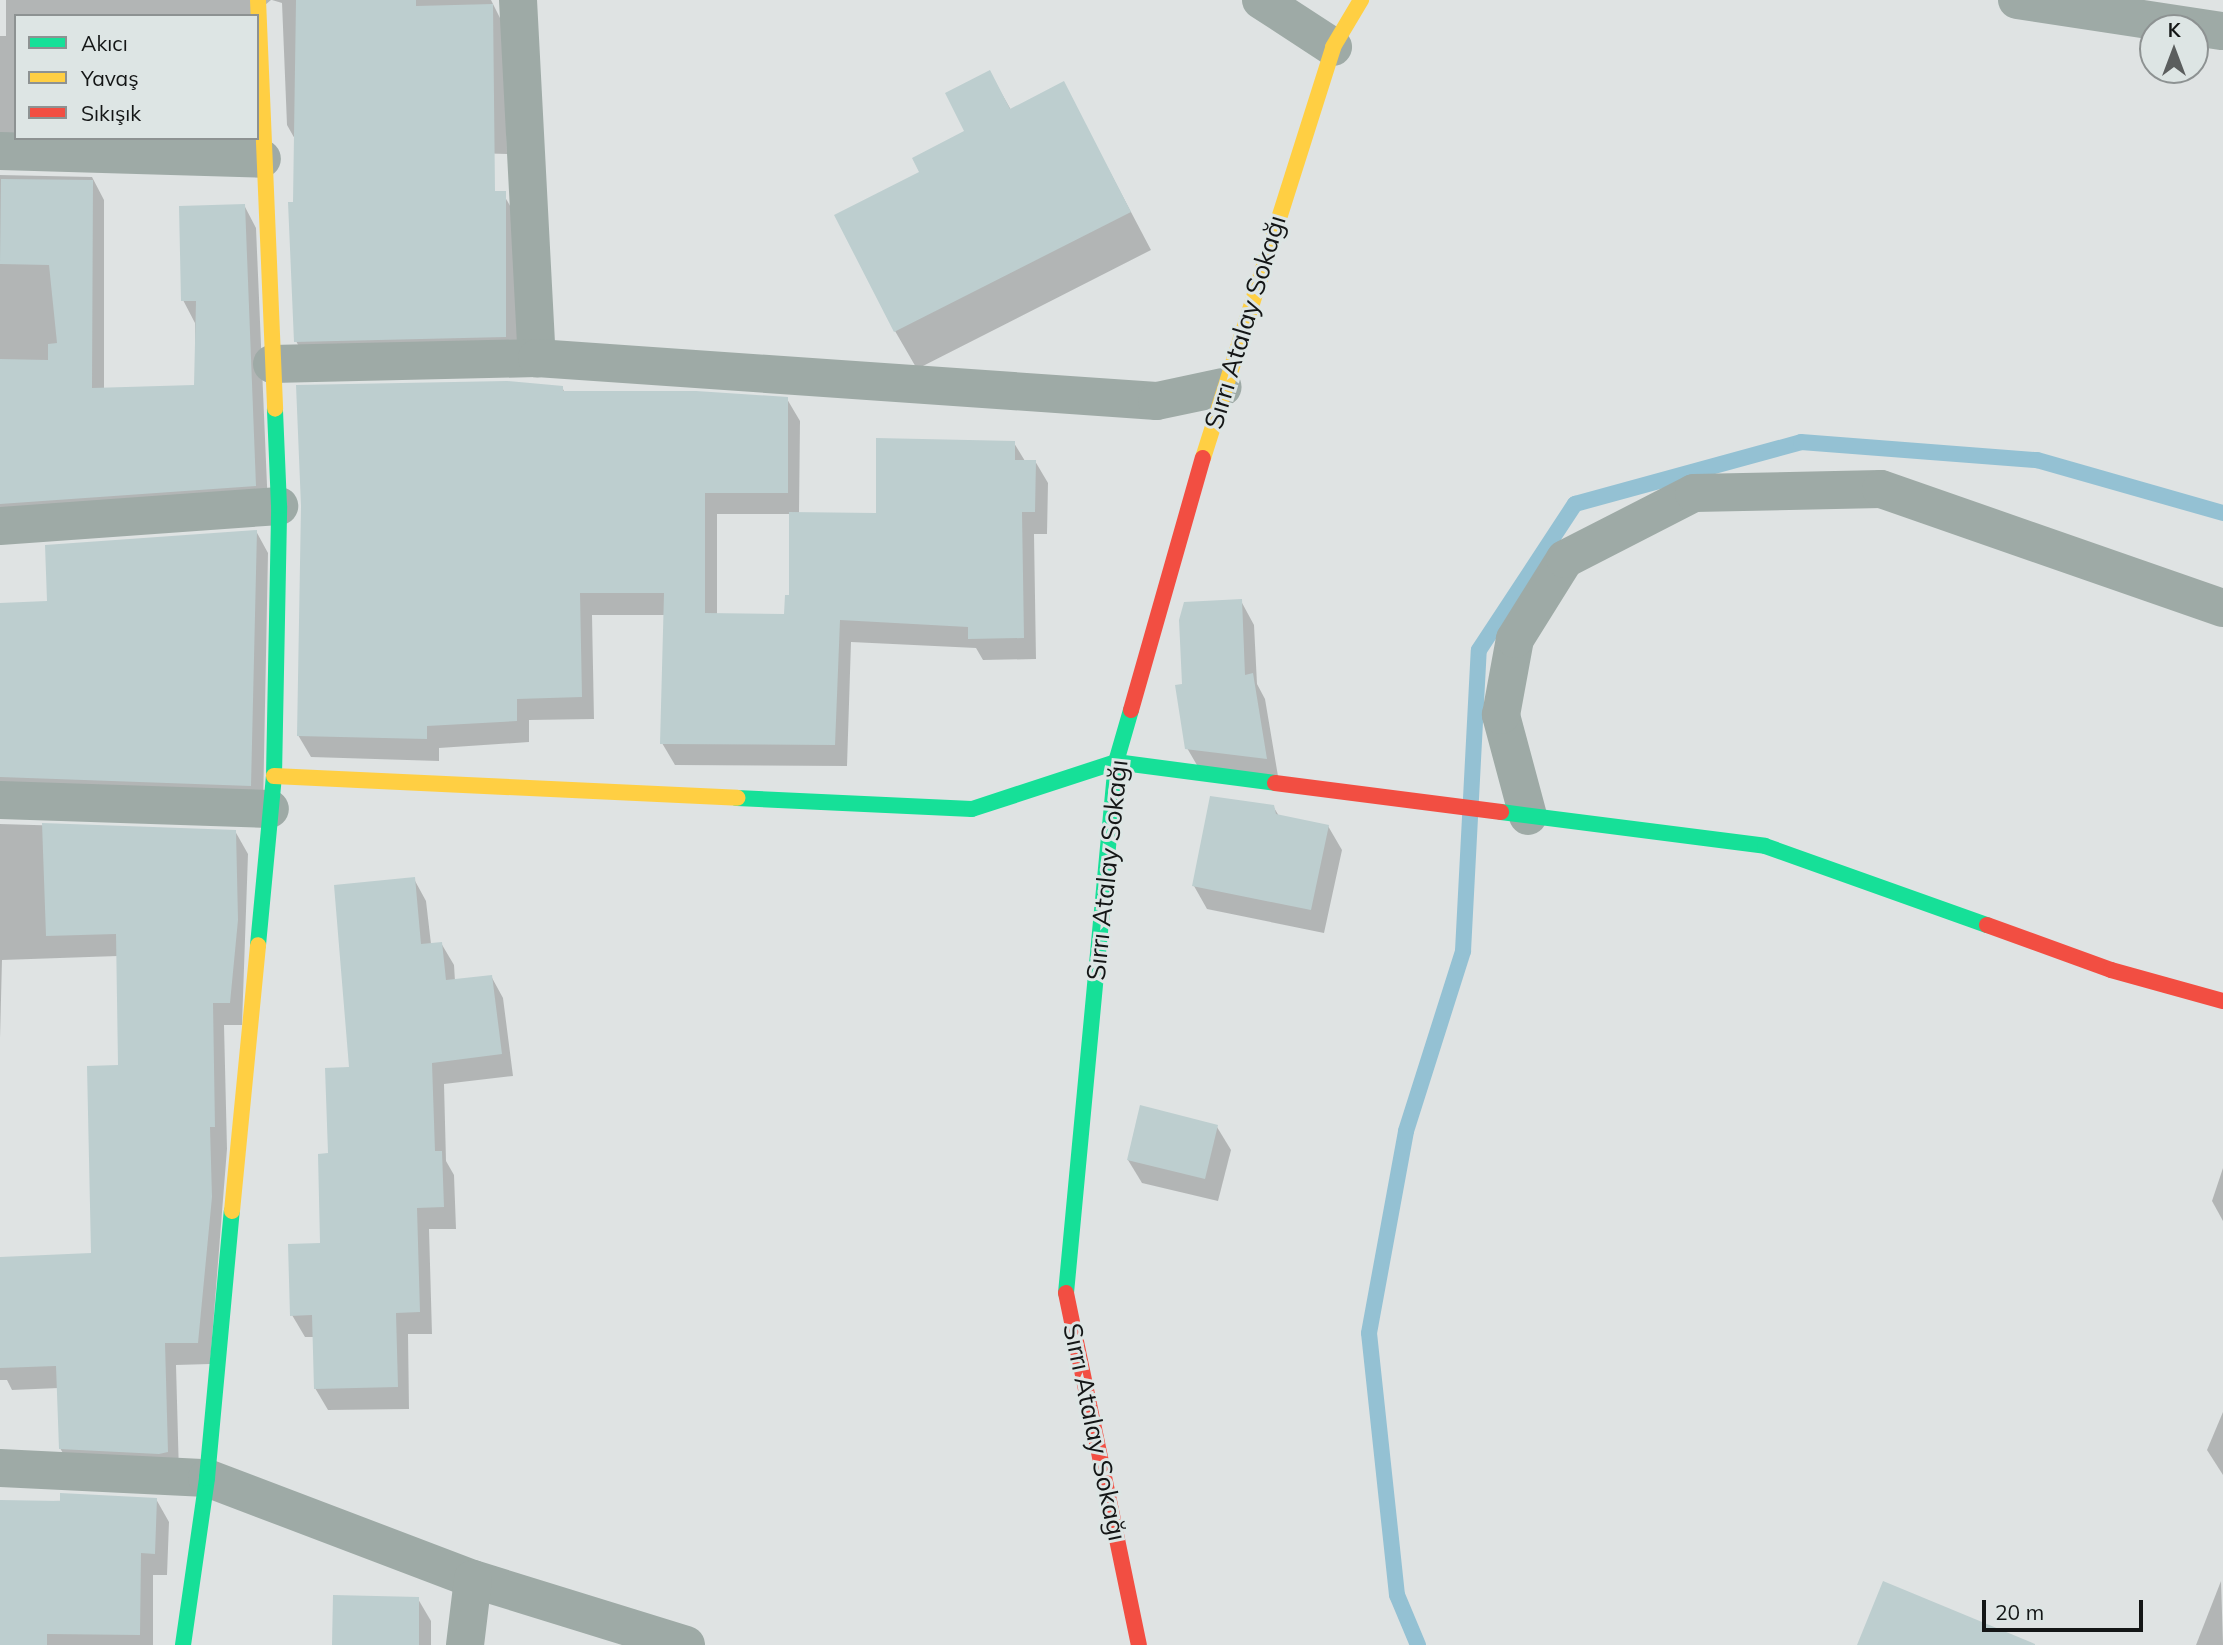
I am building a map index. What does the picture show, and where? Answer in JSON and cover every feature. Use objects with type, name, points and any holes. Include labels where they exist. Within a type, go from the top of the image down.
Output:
[{"type":"street","points":[[518,0],[537,358]]},
{"type":"street","points":[[1261,0],[1333,47]]},
{"type":"street","name":"Sırrı Atalay Sokağı","points":[[1139,1645],[1066,1294],[1116,762],[1223,387],[1333,47],[1361,0]]},
{"type":"street","points":[[2034,2],[2223,30]]},
{"type":"street","points":[[183,1645],[207,1478],[272,792],[279,506],[262,159],[259,40]]},
{"type":"street","points":[[0,151],[262,159]]},
{"type":"street","points":[[272,364],[537,358],[1157,401],[1223,387]]},
{"type":"street","points":[[1528,816],[1501,715],[1515,639],[1565,559],[1694,492],[1881,489],[2223,608]]},
{"type":"street","points":[[0,526],[279,506]]},
{"type":"street","points":[[0,800],[272,792],[972,809],[1116,762],[1765,846],[2111,970],[2223,1001]]},
{"type":"street","points":[[0,1468],[207,1478],[474,1578],[686,1645]]},
{"type":"street","points":[[465,1645],[474,1578]]},
{"type":"building","points":[[296,0],[416,0],[416,6],[493,4],[495,191],[506,191],[506,337],[294,342],[288,202],[293,202]]},
{"type":"building","points":[[990,70],[1010,109],[1064,81],[1131,212],[894,332],[834,215],[919,172],[912,158],[964,131],[945,93]]},
{"type":"building","points":[[1,179],[93,180],[92,388],[194,385],[196,301],[181,301],[179,206],[245,204],[256,486],[0,504],[0,359],[48,360],[48,344],[57,343],[49,265],[0,264]]},
{"type":"building","points":[[507,381],[563,386],[563,391],[696,391],[788,397],[788,493],[705,493],[705,613],[784,614],[785,595],[789,595],[789,512],[876,513],[876,438],[1015,441],[1015,460],[1036,460],[1035,512],[1022,512],[1024,638],[968,639],[968,627],[840,620],[835,745],[660,744],[664,593],[580,593],[582,697],[517,699],[517,721],[427,726],[427,739],[297,736],[301,506],[296,385]]},
{"type":"building","points":[[257,530],[251,786],[0,777],[0,603],[47,601],[45,545]]},
{"type":"building","points":[[1242,599],[1245,675],[1253,673],[1267,759],[1185,749],[1175,685],[1182,684],[1179,620],[1184,602]]},
{"type":"building","points":[[1210,796],[1274,805],[1276,814],[1329,825],[1311,910],[1192,886]]},
{"type":"building","points":[[42,823],[236,830],[238,920],[230,1003],[213,1003],[215,1127],[210,1127],[212,1197],[198,1343],[165,1343],[168,1452],[159,1454],[59,1449],[56,1366],[0,1368],[0,1257],[91,1253],[87,1066],[118,1065],[116,934],[46,936]]},
{"type":"building","points":[[415,877],[421,944],[442,942],[446,980],[492,975],[502,1054],[432,1063],[435,1151],[442,1151],[444,1207],[417,1208],[420,1312],[396,1313],[398,1387],[314,1389],[312,1315],[290,1316],[288,1244],[320,1243],[318,1154],[328,1153],[325,1068],[349,1067],[334,885]]},
{"type":"building","points":[[1140,1105],[1218,1125],[1205,1179],[1127,1160]]},
{"type":"building","points":[[60,1493],[157,1498],[155,1554],[141,1553],[140,1635],[47,1634],[47,1645],[0,1645],[0,1500],[60,1501]]},
{"type":"building","points":[[1883,1581],[2035,1644],[2035,1645],[1857,1645]]},
{"type":"building","points":[[333,1595],[419,1597],[419,1645],[332,1645]]},
{"type":"waterway","points":[[1418,1645],[1397,1595],[1369,1333],[1406,1131],[1463,951],[1479,650],[1575,504],[1801,442],[2037,460],[2223,513]]},
{"type":"traffic: fast","points":[[258,945],[274,776],[279,506],[275,409]]},
{"type":"traffic: fast","points":[[1066,1293],[1116,762],[1131,710]]},
{"type":"traffic: fast","points":[[737,798],[972,809],[1116,762],[1275,783]]},
{"type":"traffic: fast","points":[[1501,812],[1765,846],[1987,925]]},
{"type":"traffic: fast","points":[[183,1645],[207,1478],[232,1211]]},
{"type":"traffic: slow","points":[[258,0],[259,14]]},
{"type":"traffic: slow","points":[[1203,458],[1333,47],[1361,0]]},
{"type":"traffic: slow","points":[[259,24],[275,409]]},
{"type":"traffic: slow","points":[[274,776],[737,798]]},
{"type":"traffic: slow","points":[[232,1211],[258,945]]},
{"type":"traffic: jam","points":[[1131,710],[1203,458]]},
{"type":"traffic: jam","points":[[1275,783],[1501,812]]},
{"type":"traffic: jam","points":[[1987,925],[2111,970],[2223,1001]]},
{"type":"traffic: jam","points":[[1066,1293],[1139,1645]]}]
